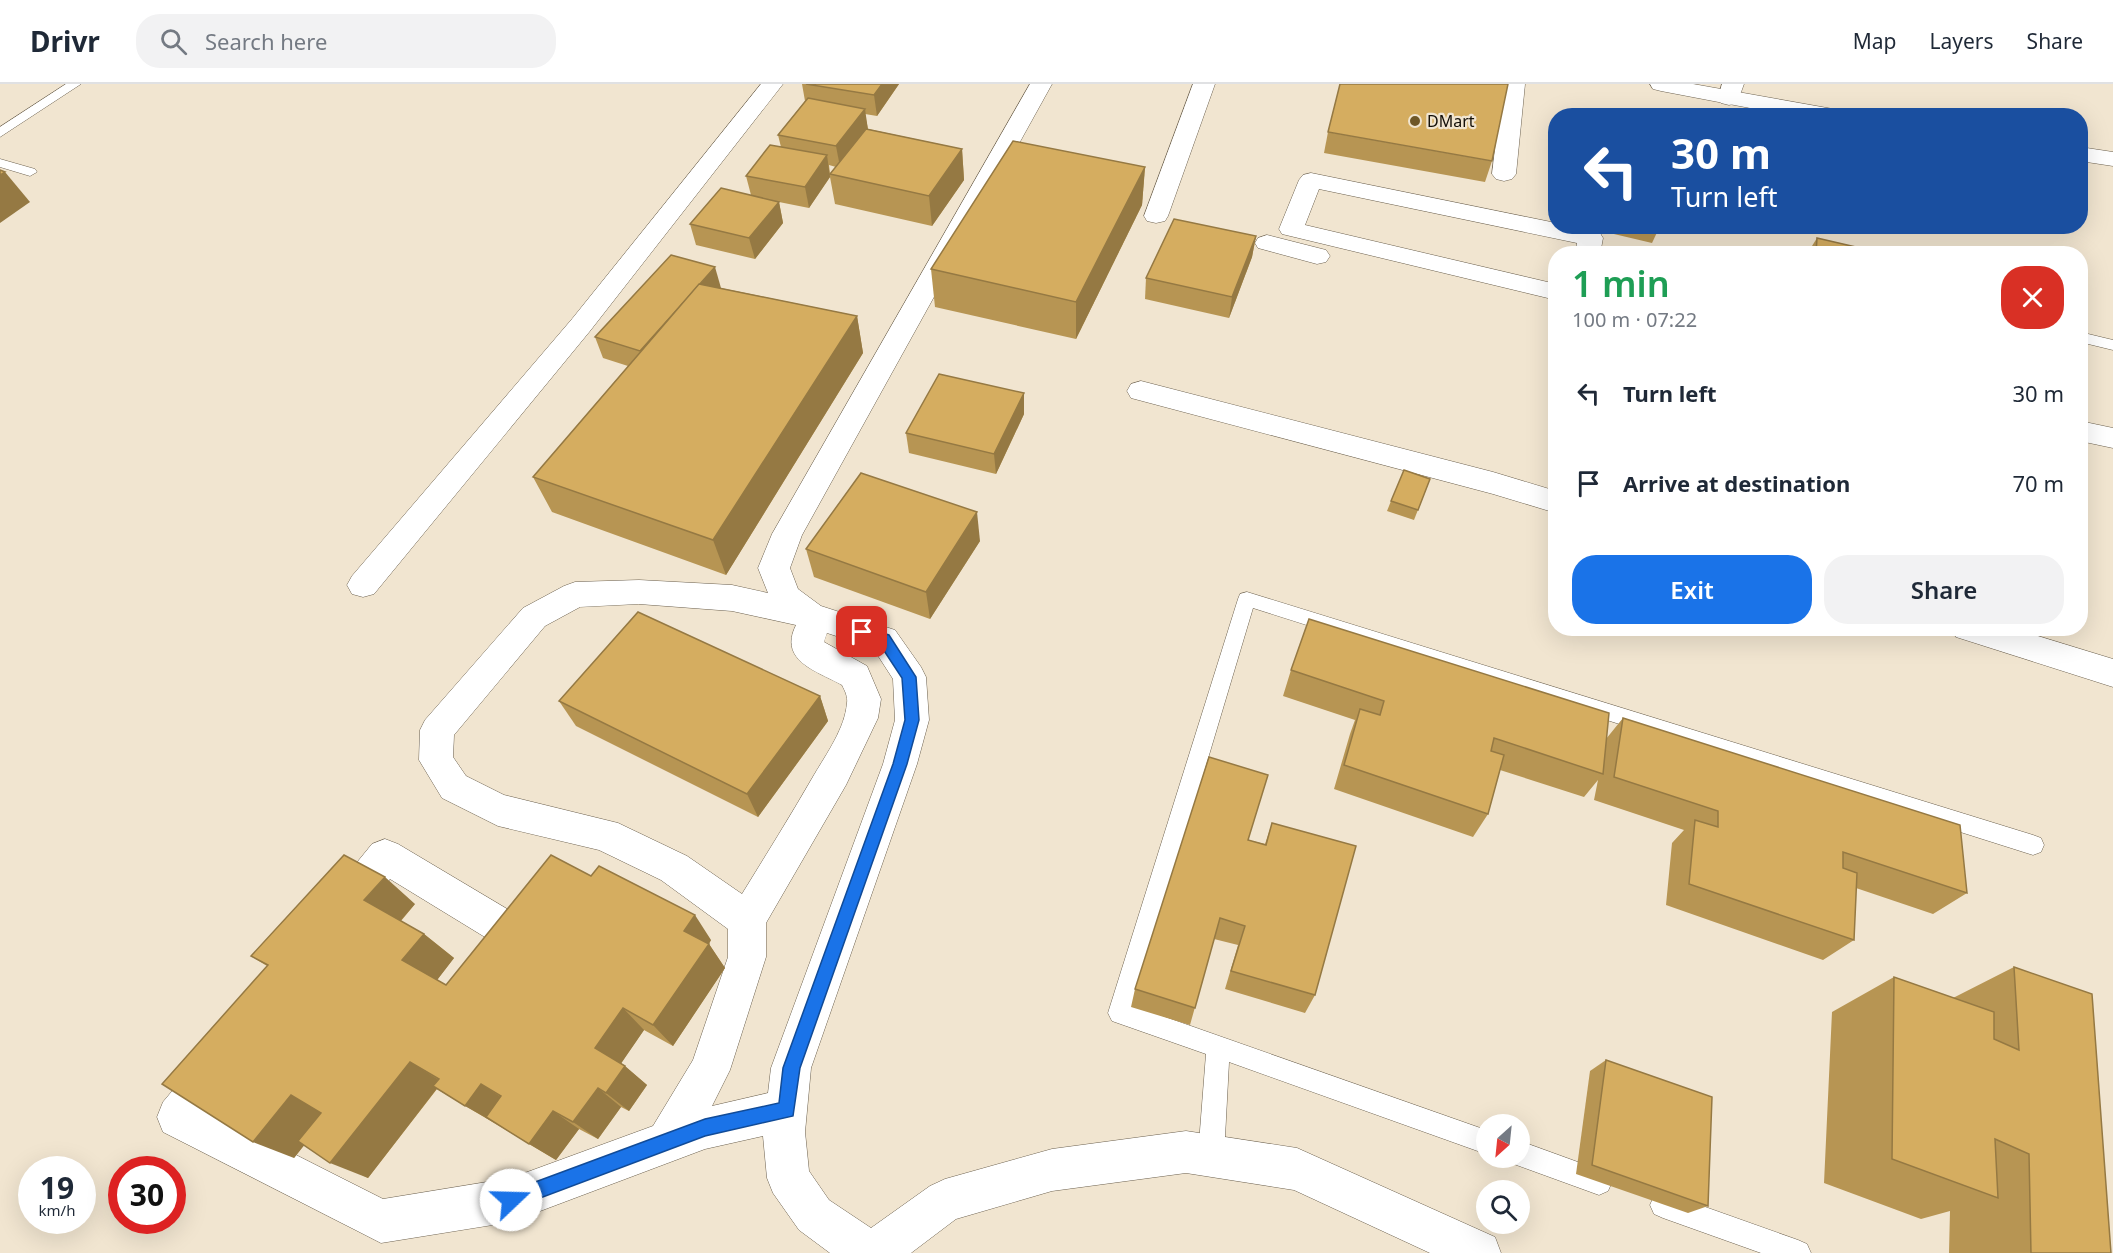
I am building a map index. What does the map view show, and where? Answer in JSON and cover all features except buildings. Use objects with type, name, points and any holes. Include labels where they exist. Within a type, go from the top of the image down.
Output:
[{"type":"street","points":[[363,585],[581,325],[772,84]]},
{"type":"street","points":[[814,617],[785,597],[774,568],[787,534],[1041,84]]},
{"type":"street","points":[[1156,216],[1204,84]]},
{"type":"street","points":[[1504,174],[1514,84]]},
{"type":"street","points":[[1660,84],[1731,91],[1800,108]]},
{"type":"street","points":[[2088,155],[2113,159]]},
{"type":"street","points":[[1548,229],[1311,180],[1291,229],[1548,309]]},
{"type":"street","points":[[1572,234],[1591,238],[1589,246]]},
{"type":"street","points":[[1267,243],[1435,274],[1548,291]]},
{"type":"street","points":[[1141,391],[1493,483],[1548,500]]},
{"type":"street","points":[[2088,433],[2113,438]]},
{"type":"street","points":[[747,920],[674,868],[605,835],[498,810],[454,787],[436,760],[437,730],[534,617],[575,595],[639,592],[732,598],[814,617],[884,639],[909,677],[912,720],[900,764],[791,1068],[784,1132],[788,1178],[814,1215],[868,1253]]},
{"type":"street","points":[[668,1141],[710,1070],[747,957],[747,920],[842,758],[861,720],[865,702],[855,676],[807,649],[808,634],[814,617]]},
{"type":"street","points":[[1993,636],[2113,673]]},
{"type":"street","points":[[326,931],[385,856],[506,929]]},
{"type":"street","points":[[237,1043],[178,1117],[381,1221],[511,1200],[705,1128],[787,1110]]},
{"type":"street","points":[[873,1253],[945,1201],[1053,1170],[1186,1152],[1297,1169],[1479,1253]]},
{"type":"lane","points":[[0,133],[75,84]]},
{"type":"lane","points":[[0,163],[30,172]]},
{"type":"lane","points":[[2088,339],[2113,345]]},
{"type":"lane","points":[[1476,1138],[1120,1013],[1247,599],[2033,845]]},
{"type":"lane","points":[[1211,1156],[1218,1046]]},
{"type":"lane","points":[[1530,1158],[1798,1253]]},
{"type":"place","name":"DMart","points":[[1415,121]]},
{"type":"route","points":[[511,1200],[705,1128],[787,1110],[791,1068],[900,764],[912,720],[909,677],[884,639],[862,632]]}]
